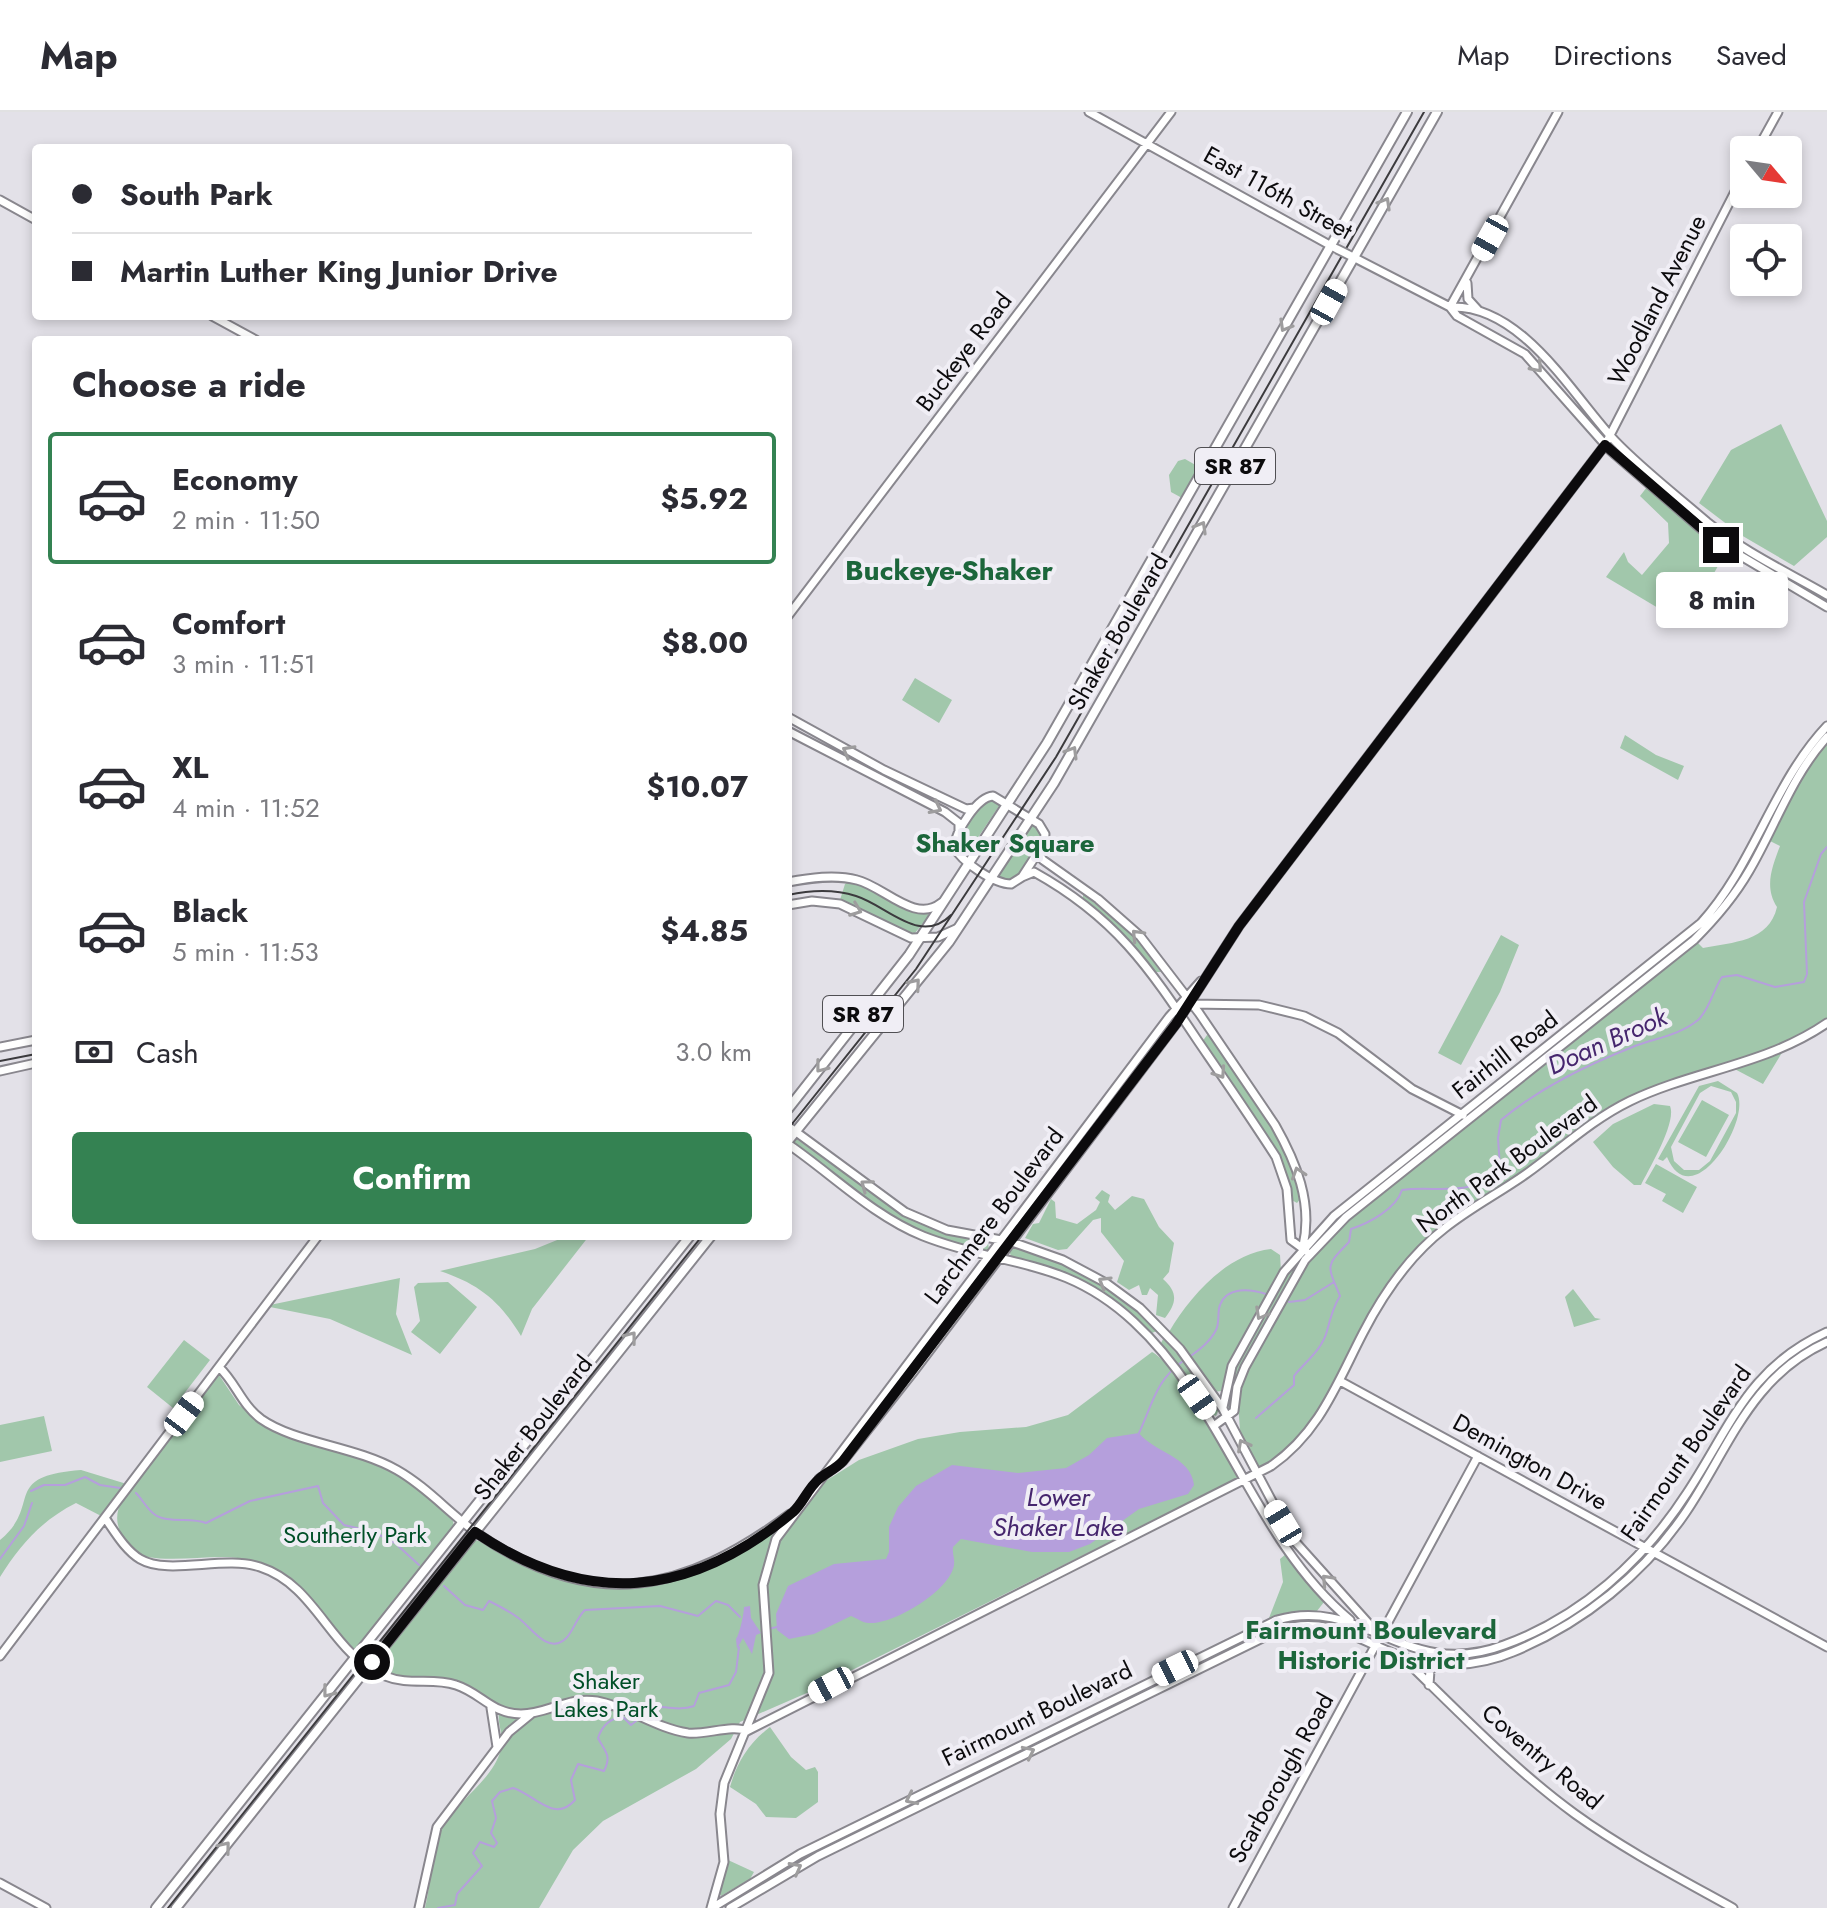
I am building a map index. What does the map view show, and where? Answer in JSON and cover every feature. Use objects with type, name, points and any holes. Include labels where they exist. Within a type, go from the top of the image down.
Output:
[{"type":"main road","name":"East 116th Street","points":[[1089,112],[1351,257],[1450,307]]},
{"type":"main road","name":"Buckeye Road","points":[[792,611],[1171,112]]},
{"type":"main road","name":"Shaker Boulevard","points":[[792,1104],[919,938],[1071,702],[1334,247],[1407,112]]},
{"type":"main road","name":"Shaker Boulevard","points":[[792,1129],[958,928],[1031,818],[1092,719],[1351,257],[1437,112]]},
{"type":"main road","points":[[1450,307],[1558,112]]},
{"type":"main road","points":[[1765,136],[1778,112]]},
{"type":"main road","points":[[0,200],[32,218]]},
{"type":"main road","name":"Woodland Avenue","points":[[1605,445],[1730,202]]},
{"type":"main road","points":[[1468,277],[1468,298],[1483,314],[1535,346],[1611,436],[1729,538],[1827,595]]},
{"type":"main road","points":[[1450,307],[1483,314]]},
{"type":"main road","points":[[1450,307],[1457,316],[1525,354],[1605,445],[1714,540],[1827,607]]},
{"type":"main road","points":[[219,320],[249,336]]},
{"type":"main road","name":"Larchmere Boulevard","points":[[795,1510],[1012,1242],[1182,1016],[1239,926],[1605,445]]},
{"type":"main road","points":[[792,719],[884,770],[963,808],[976,806]]},
{"type":"main road","name":"Fairhill Road","points":[[1225,1415],[1232,1366],[1284,1272],[1306,1252],[1346,1205],[1524,1070],[1716,911],[1797,771],[1827,726]]},
{"type":"main road","points":[[792,733],[945,812],[959,823],[959,831]]},
{"type":"main road","name":"Fairhill Road","points":[[1797,771],[1827,737]]},
{"type":"main road","points":[[988,796],[1008,803],[1044,830],[1039,855],[1043,860],[1098,899],[1140,936],[1191,1003],[1290,1151],[1304,1204],[1306,1252],[1293,1244],[1290,1207],[1276,1157],[1137,952],[1102,918],[1037,873],[1029,871],[1008,885],[969,862],[954,847],[959,831],[976,806],[988,796]]},
{"type":"main road","points":[[1022,877],[1042,848]]},
{"type":"main road","points":[[792,882],[853,879],[918,910],[933,908],[943,901]]},
{"type":"main road","points":[[792,904],[819,900],[840,904],[870,915],[905,936],[919,938],[938,937],[958,928]]},
{"type":"main road","name":"Larchmere Boulevard","points":[[819,1479],[836,1469],[854,1439],[989,1254],[1176,1008],[1203,979]]},
{"type":"main road","points":[[1176,1008],[1191,1003],[1259,1005],[1304,1016],[1336,1032],[1412,1089],[1464,1116]]},
{"type":"main road","name":"North Park Boulevard","points":[[747,1731],[768,1717],[1258,1474],[1300,1443],[1325,1410],[1391,1287],[1443,1229],[1616,1108],[1663,1088],[1768,1055],[1827,1023]]},
{"type":"main road","points":[[0,1047],[32,1041]]},
{"type":"main road","points":[[0,1071],[32,1064]]},
{"type":"main road","name":"Coventry Road","points":[[792,1129],[905,1212],[947,1230],[1012,1242],[1063,1260],[1106,1283],[1140,1308],[1180,1349],[1225,1415],[1291,1537],[1378,1641],[1408,1661],[1497,1749],[1574,1813],[1617,1842],[1733,1908]]},
{"type":"main road","points":[[792,1145],[895,1222],[932,1239],[1057,1273],[1093,1291],[1132,1320],[1170,1361],[1215,1425],[1282,1544],[1324,1596],[1352,1622]]},
{"type":"main road","points":[[1290,1207],[1304,1204]]},
{"type":"main road","points":[[0,1656],[315,1240]]},
{"type":"main road","name":"Shaker Boulevard","points":[[156,1908],[687,1240]]},
{"type":"main road","name":"Shaker Boulevard","points":[[176,1908],[708,1240]]},
{"type":"main road","name":"Fairhill Road","points":[[1225,1415],[1234,1411],[1245,1367],[1306,1252]]},
{"type":"main road","name":"Fairmount Boulevard","points":[[730,1908],[818,1856],[1273,1632],[1301,1625],[1326,1626],[1413,1650],[1466,1659],[1557,1620],[1608,1584],[1646,1548],[1689,1491],[1746,1394],[1781,1359],[1827,1332]]},
{"type":"main road","name":"Fairmount Boulevard","points":[[1408,1661],[1440,1663],[1506,1654],[1557,1631],[1614,1592],[1654,1553],[1688,1510],[1752,1401],[1781,1371],[1827,1342]]},
{"type":"main road","points":[[219,1367],[245,1405],[263,1420],[387,1464],[414,1481],[475,1532],[541,1568],[594,1583],[633,1585],[675,1578],[720,1560],[795,1510]]},
{"type":"main road","name":"Demington Drive","points":[[1340,1381],[1827,1647]]},
{"type":"main road","points":[[1215,1425],[1225,1415]]},
{"type":"main road","name":"Scarborough Road","points":[[1233,1908],[1478,1456]]},
{"type":"main road","points":[[711,1908],[724,1862],[722,1791],[766,1686],[771,1661],[763,1585],[767,1562],[776,1539],[795,1510]]},
{"type":"main road","points":[[105,1518],[126,1546],[147,1562],[238,1562],[259,1567],[288,1581],[309,1600],[355,1658],[368,1668],[410,1683],[455,1684],[491,1708],[506,1713],[531,1714],[580,1699],[609,1704],[674,1730],[708,1734],[735,1727],[747,1731]]},
{"type":"main road","points":[[1319,1614],[1325,1605],[1324,1596]]},
{"type":"main road","name":"Fairmount Boulevard","points":[[711,1908],[800,1854],[1257,1628],[1288,1617],[1319,1614],[1352,1622],[1378,1641]]},
{"type":"main road","points":[[1408,1661],[1413,1650]]},
{"type":"main road","points":[[1429,1685],[1430,1670],[1440,1663]]},
{"type":"main road","points":[[491,1708],[497,1747]]},
{"type":"main road","points":[[419,1908],[437,1827],[497,1747],[531,1714]]},
{"type":"main road","points":[[0,1883],[46,1908]]},
{"type":"green space","points":[[1781,424],[1827,521],[1827,537],[1794,566],[1741,535],[1699,503],[1731,450]]},
{"type":"green space","points":[[1185,459],[1199,467],[1182,498],[1171,492],[1169,475],[1178,461]]},
{"type":"green space","points":[[1647,487],[1726,552],[1685,624],[1606,577],[1624,552],[1628,562],[1642,575],[1669,543],[1668,523],[1640,496]]},
{"type":"green space","points":[[915,678],[952,700],[939,723],[902,700]]},
{"type":"green space","points":[[1625,735],[1656,755],[1684,766],[1678,780],[1620,748]]},
{"type":"green space","points":[[1827,742],[1827,1019],[1789,1041],[1763,1084],[1727,1065],[1665,1082],[1621,1100],[1445,1224],[1408,1258],[1378,1298],[1310,1426],[1278,1458],[1258,1468],[1240,1431],[1238,1402],[1244,1375],[1309,1261],[1355,1211],[1697,942],[1703,948],[1737,942],[1758,934],[1766,927],[1777,907],[1770,884],[1780,846],[1770,841],[1807,768]]},
{"type":"green space","name":"Shaker Square","points":[[994,799],[1001,803],[965,857],[957,847],[959,837],[983,802]]},
{"type":"green space","name":"Shaker Square","points":[[1032,825],[1041,832],[1030,861],[1020,874],[1008,882],[998,877]]},
{"type":"green space","points":[[850,881],[928,914],[928,917],[915,933],[890,924],[840,900],[845,884]]},
{"type":"green space","points":[[1083,894],[1132,933],[1161,972],[1156,972],[1127,937],[1083,900]]},
{"type":"green space","points":[[1501,935],[1519,945],[1500,992],[1461,1065],[1438,1053]]},
{"type":"green space","points":[[1207,1035],[1213,1037],[1277,1134],[1295,1176],[1301,1198],[1297,1203],[1290,1199],[1284,1172],[1202,1042]]},
{"type":"green space","points":[[1718,1081],[1737,1093],[1739,1106],[1736,1123],[1717,1158],[1704,1170],[1691,1176],[1678,1173],[1667,1157],[1663,1161],[1658,1159],[1699,1086]],"holes":[[[1711,1086],[1731,1092],[1736,1102],[1736,1113],[1710,1161],[1699,1170],[1684,1170],[1674,1161],[1671,1147],[1700,1093]]]},
{"type":"green space","points":[[1702,1100],[1729,1115],[1706,1157],[1678,1142]]},
{"type":"green space","points":[[1654,1104],[1670,1106],[1670,1123],[1641,1185],[1634,1185],[1613,1167],[1593,1142],[1613,1124]]},
{"type":"green space","points":[[795,1138],[888,1204],[953,1234],[988,1242],[989,1250],[963,1248],[936,1240],[885,1213],[794,1145]]},
{"type":"green space","points":[[1656,1164],[1697,1187],[1683,1213],[1662,1201],[1666,1194],[1645,1183]]},
{"type":"green space","points":[[1102,1190],[1110,1195],[1108,1202],[1115,1210],[1132,1196],[1144,1199],[1159,1227],[1174,1243],[1169,1272],[1163,1279],[1171,1288],[1174,1302],[1165,1318],[1156,1315],[1158,1295],[1150,1288],[1147,1295],[1142,1295],[1139,1285],[1129,1290],[1117,1282],[1124,1261],[1101,1232],[1101,1218],[1093,1220],[1067,1249],[1058,1250],[1025,1238],[1033,1224],[1039,1223],[1051,1199],[1055,1202],[1056,1218],[1077,1224],[1096,1210],[1100,1202],[1095,1198]]},
{"type":"green space","points":[[557,1240],[586,1240],[532,1309],[521,1336],[487,1295],[440,1271],[535,1249]]},
{"type":"green space","points":[[1015,1246],[1094,1278],[1131,1302],[1157,1331],[1149,1334],[1119,1308],[1085,1286],[1011,1256],[1009,1251]]},
{"type":"green space","points":[[1271,1249],[1280,1255],[1281,1271],[1228,1370],[1221,1391],[1214,1392],[1169,1332],[1211,1279],[1239,1259]]},
{"type":"green space","points":[[1302,1256],[1241,1370],[1231,1408],[1227,1408],[1228,1391],[1242,1349],[1265,1306]]},
{"type":"green space","points":[[400,1278],[396,1314],[412,1355],[330,1319],[265,1306]]},
{"type":"green space","points":[[448,1282],[477,1307],[440,1354],[411,1332],[420,1321],[414,1287],[418,1283]]},
{"type":"green space","points":[[1573,1289],[1595,1318],[1601,1319],[1574,1327],[1565,1297]]},
{"type":"green space","points":[[1163,1339],[1187,1364],[1219,1409],[1216,1416],[1210,1413],[1160,1345]]},
{"type":"green space","points":[[184,1340],[210,1360],[173,1408],[147,1387]]},
{"type":"green space","name":"Shaker Lakes Park","points":[[1152,1352],[1173,1372],[1201,1410],[1238,1478],[832,1680],[824,1681],[816,1689],[740,1722],[731,1739],[696,1769],[603,1821],[573,1850],[539,1908],[425,1908],[440,1832],[451,1814],[484,1779],[497,1760],[502,1744],[500,1707],[456,1680],[400,1676],[379,1669],[376,1663],[474,1540],[490,1545],[540,1572],[571,1581],[632,1587],[662,1584],[691,1576],[747,1550],[773,1532],[782,1536],[824,1482],[859,1460],[918,1439],[1026,1427],[1068,1415]]},
{"type":"green space","name":"Southerly Park","points":[[219,1375],[239,1405],[267,1427],[374,1462],[414,1484],[453,1521],[454,1527],[357,1650],[349,1646],[324,1613],[296,1585],[263,1565],[222,1557],[147,1557],[125,1541],[117,1516],[123,1499]]},
{"type":"green space","points":[[44,1416],[52,1451],[0,1462],[0,1425]]},
{"type":"green space","points":[[81,1470],[130,1485],[105,1518],[76,1503],[53,1517],[24,1544],[0,1577],[0,1540],[13,1527],[31,1486],[56,1473]]},
{"type":"green space","points":[[1286,1554],[1324,1602],[1317,1611],[1269,1618],[1283,1582],[1280,1559]]},
{"type":"green space","points":[[770,1727],[791,1757],[806,1770],[815,1767],[818,1772],[818,1802],[796,1818],[766,1817],[756,1804],[730,1787],[745,1754]]},
{"type":"green space","points":[[728,1860],[754,1872],[750,1879],[721,1896],[719,1893]]},
{"type":"water","name":"Lower Shaker Lake","points":[[1139,1433],[1186,1467],[1194,1485],[1188,1494],[1139,1509],[1090,1544],[1069,1552],[1032,1552],[961,1539],[953,1547],[954,1565],[950,1575],[932,1595],[905,1612],[869,1623],[851,1616],[814,1634],[789,1639],[777,1630],[776,1614],[788,1586],[834,1564],[886,1559],[889,1527],[898,1507],[916,1486],[952,1465],[1018,1473],[1066,1468],[1089,1455],[1107,1438]]},
{"type":"water","points":[[750,1606],[751,1618],[761,1633],[756,1635],[752,1654],[743,1638],[737,1649],[736,1639],[744,1607]]},
{"type":"waterway","name":"Doan Brook","points":[[1256,1418],[1294,1385],[1294,1376],[1325,1338],[1340,1296],[1332,1277],[1332,1261],[1349,1242],[1351,1229],[1388,1209],[1402,1190],[1454,1189],[1479,1184],[1490,1178],[1500,1168],[1498,1138],[1501,1120],[1532,1097],[1582,1069],[1691,1025],[1706,1010],[1722,977],[1737,975],[1775,987],[1804,982],[1807,974],[1804,902],[1821,854],[1827,847]]},
{"type":"waterway","name":"Doan Brook","points":[[1289,1302],[1305,1300],[1334,1282]]},
{"type":"waterway","name":"Doan Brook","points":[[1188,1358],[1214,1334],[1223,1299],[1234,1292],[1247,1290],[1266,1294]]},
{"type":"waterway","name":"Doan Brook","points":[[1139,1433],[1161,1385],[1183,1361]]},
{"type":"waterway","points":[[31,1491],[44,1485],[65,1485],[85,1477],[100,1485],[120,1488]]},
{"type":"waterway","points":[[136,1493],[159,1517],[206,1523],[250,1501],[318,1486],[323,1503],[344,1525],[374,1532],[395,1543],[419,1565]]},
{"type":"waterway","points":[[0,1559],[24,1526],[32,1503]]},
{"type":"waterway","points":[[444,1586],[465,1605],[483,1610],[489,1601],[511,1613],[551,1643],[567,1638],[585,1610],[660,1606],[698,1616],[716,1601],[728,1605],[740,1617]]},
{"type":"waterway","name":"Doan Brook","points":[[768,1629],[777,1627]]},
{"type":"waterway","points":[[641,1711],[643,1706],[655,1711],[662,1707],[694,1706],[699,1693],[729,1685],[736,1672],[739,1647]]},
{"type":"waterway","points":[[438,1908],[455,1905],[457,1894],[482,1866],[473,1853],[480,1842],[494,1847],[497,1843],[491,1833],[496,1818],[492,1801],[500,1792],[513,1788],[552,1808],[567,1807],[575,1800],[571,1780],[578,1764],[604,1771],[607,1757],[598,1738],[604,1726],[623,1717],[631,1725],[636,1721]]},
{"type":"tram line","points":[[792,1124],[916,969],[1056,757],[1424,112]]},
{"type":"tram line","points":[[792,894],[822,891],[848,894],[904,921],[928,927],[951,915]]},
{"type":"tram line","points":[[0,1061],[32,1055]]},
{"type":"tram line","points":[[168,1908],[699,1240]]},
{"type":"district","name":"Buckeye-Shaker","points":[[949,570]]},
{"type":"district","name":"Shaker Square","points":[[1005,843]]},
{"type":"district","name":"Fairmount Boulevard Historic District","points":[[1371,1645]]},
{"type":"route","points":[[372,1662],[475,1532],[541,1568],[594,1583],[633,1585],[675,1578],[720,1560],[742,1549],[795,1510],[819,1479],[843,1461],[914,1371],[1182,1016],[1239,926],[1605,445],[1721,545]]}]
